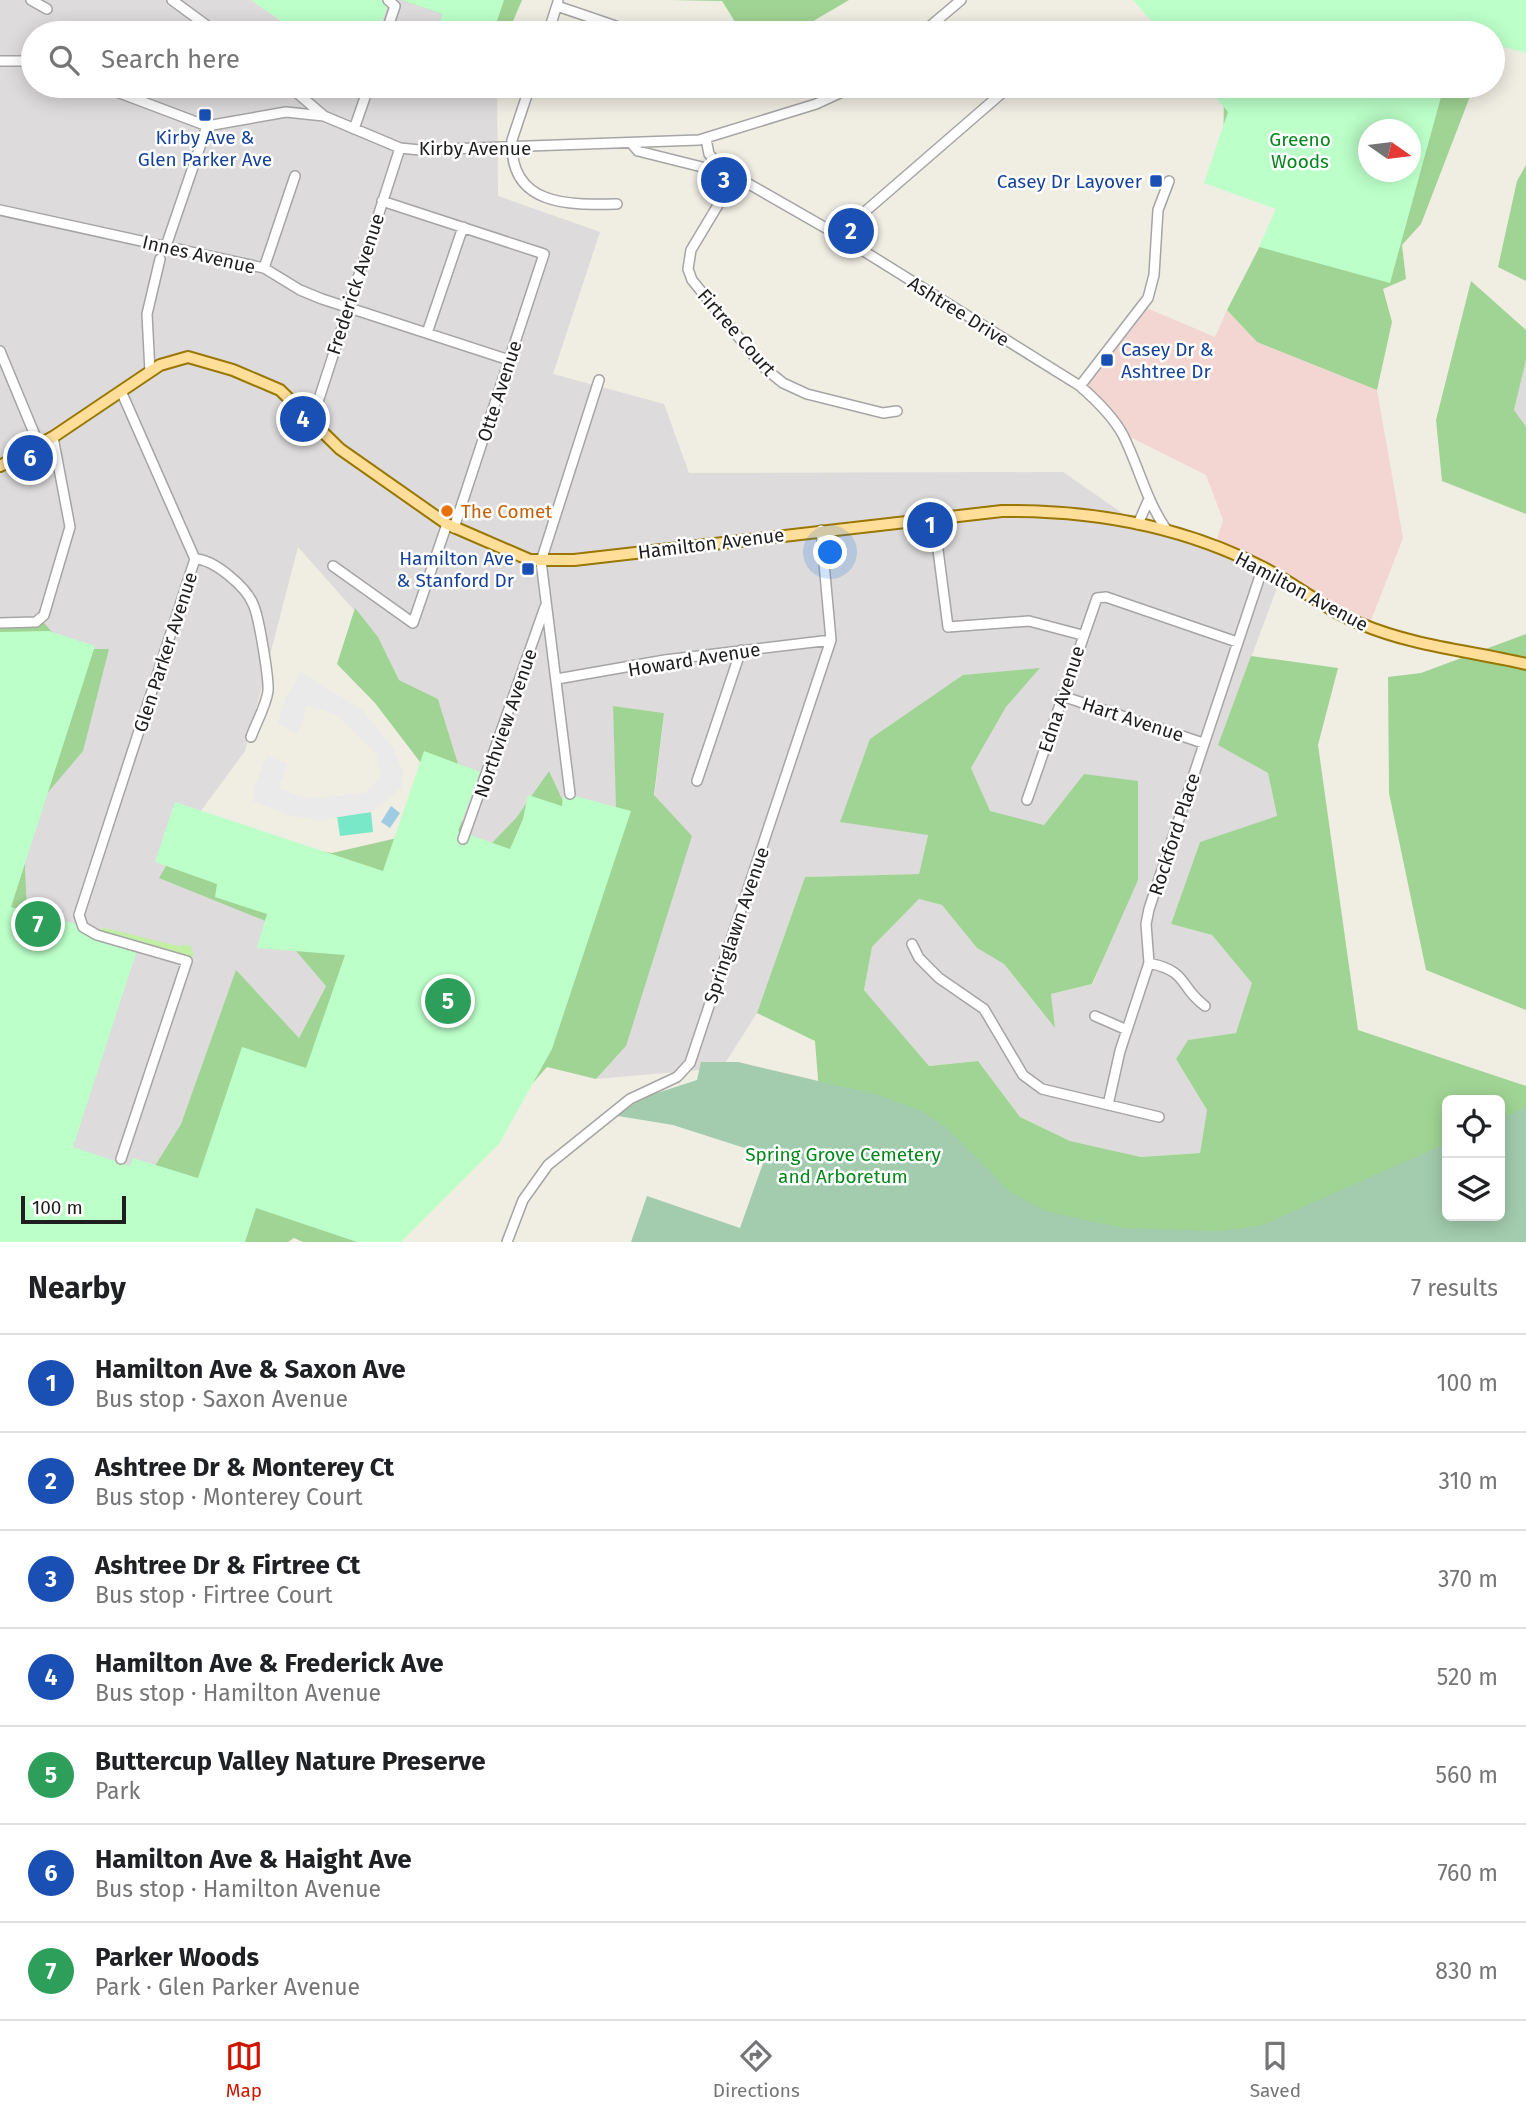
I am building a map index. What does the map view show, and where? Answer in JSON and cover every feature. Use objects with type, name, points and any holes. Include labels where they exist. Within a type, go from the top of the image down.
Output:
[{"type":"main road","name":"Hamilton Avenue","points":[[0,466],[53,437],[150,372],[179,358],[211,362],[280,390],[340,449],[450,526],[511,554],[541,561],[574,560],[1002,511],[1057,510],[1166,530],[1263,567],[1336,613],[1377,631],[1526,664]]},
{"type":"street","points":[[31,0],[47,9]]},
{"type":"street","points":[[172,0],[201,21]]},
{"type":"street","points":[[936,21],[961,0]]},
{"type":"street","points":[[388,21],[392,3]]},
{"type":"street","points":[[552,21],[558,3],[605,21]]},
{"type":"street","points":[[0,61],[21,61]]},
{"type":"street","points":[[132,98],[206,126],[166,246]]},
{"type":"street","points":[[303,98],[324,116]]},
{"type":"street","points":[[354,129],[365,98]]},
{"type":"street","points":[[527,98],[512,149],[524,181],[546,199],[573,204],[617,204]]},
{"type":"street","name":"Kirby Avenue","points":[[206,126],[286,112],[324,116],[400,148],[512,149],[632,144],[706,139],[829,98]]},
{"type":"street","points":[[838,235],[996,98]]},
{"type":"street","points":[[706,139],[709,154],[721,168]]},
{"type":"street","name":"Ashtree Drive","points":[[632,144],[638,151],[706,168],[721,168],[736,175],[838,235],[1080,386],[1122,433],[1148,501],[1166,530]]},
{"type":"street","name":"Frederick Avenue","points":[[308,418],[317,405],[400,148]]},
{"type":"street","name":"Firtree Court","points":[[736,175],[691,250],[688,269],[692,280],[762,366],[783,383],[820,397],[883,413],[897,411]]},
{"type":"street","points":[[264,268],[295,176]]},
{"type":"street","points":[[1080,386],[1148,298],[1154,275],[1158,210],[1169,181]]},
{"type":"street","points":[[382,201],[463,228],[427,332]]},
{"type":"street","name":"Innes Avenue","points":[[0,210],[264,268],[300,290],[509,360]]},
{"type":"street","name":"Otte Avenue","points":[[333,566],[413,623],[509,360],[544,254],[463,228]]},
{"type":"street","points":[[150,372],[148,314],[160,259]]},
{"type":"street","points":[[0,351],[40,445]]},
{"type":"street","points":[[570,794],[541,561],[599,380]]},
{"type":"street","name":"Glen Parker Avenue","points":[[121,391],[195,559],[79,919],[83,928],[97,935],[187,961],[121,1159]]},
{"type":"street","points":[[0,623],[36,622],[44,615],[68,540],[69,517],[53,437]]},
{"type":"street","points":[[1138,524],[1148,501]]},
{"type":"street","points":[[934,519],[948,627],[1029,621],[1082,635]]},
{"type":"street","name":"Springlawn Avenue","points":[[507,1242],[523,1200],[548,1165],[630,1099],[677,1077],[690,1063],[831,639],[821,530]]},
{"type":"street","points":[[195,559],[204,559],[222,572],[247,595],[255,608],[268,691],[251,737]]},
{"type":"street","name":"Rockford Place","points":[[1108,1105],[1127,1030],[1149,963],[1146,924],[1149,909],[1263,567]]},
{"type":"street","name":"Edna Avenue","points":[[1027,800],[1097,598],[1106,597],[1237,642]]},
{"type":"street","name":"Northview Avenue","points":[[463,839],[546,606]]},
{"type":"street","name":"Howard Avenue","points":[[557,678],[831,639]]},
{"type":"street","points":[[697,781],[741,650]]},
{"type":"street","name":"Hart Avenue","points":[[1062,696],[1203,743]]},
{"type":"street","points":[[912,944],[919,958],[944,983],[984,1009],[1023,1075],[1033,1083],[1053,1093],[1159,1117]]},
{"type":"street","points":[[1149,963],[1178,973],[1194,998],[1205,1006]]},
{"type":"street","points":[[1095,1016],[1110,1025],[1127,1030]]},
{"type":"shaded area","points":[[0,0],[251,0],[281,21],[21,21],[21,98],[497,98],[498,196],[600,232],[553,374],[664,404],[689,473],[1063,472],[1138,524],[1166,529],[1281,577],[1219,744],[1268,773],[1277,817],[1200,842],[1171,924],[1212,935],[1253,983],[1236,1033],[1188,1040],[1176,1059],[1207,1110],[1200,1153],[1141,1157],[1070,1141],[1020,1117],[978,1061],[929,1066],[864,990],[872,947],[919,899],[942,905],[977,948],[1004,964],[1054,1027],[1051,994],[1093,984],[1105,953],[1084,774],[1044,825],[990,812],[971,768],[1006,707],[1039,669],[963,675],[919,874],[805,877],[757,1013],[722,1068],[596,1079],[626,1046],[664,713],[613,706],[617,808],[569,814],[549,771],[516,818],[465,872],[459,767],[438,699],[399,680],[378,637],[298,547],[245,751],[189,827],[326,985],[299,1038],[236,971],[181,1124],[143,1185],[54,1158],[28,932],[23,822],[109,649],[66,649],[0,621]]},
{"type":"shaded area","points":[[389,0],[402,0],[443,14],[440,21],[383,21]]},
{"type":"shaded area","points":[[1142,306],[1215,337],[1227,310],[1257,342],[1377,390],[1403,538],[1368,628],[1215,546],[1223,520],[1206,475],[1122,433],[1080,386]]},
{"type":"shaded area","points":[[1526,360],[1526,443],[1514,410]]},
{"type":"shaded area","points":[[301,672],[362,710],[392,746],[403,772],[401,788],[371,812],[320,820],[289,815],[253,801],[256,782],[267,756],[287,764],[279,789],[309,799],[365,793],[381,776],[377,754],[337,715],[307,705],[298,734],[278,723],[286,697]]},
{"type":"green space","points":[[251,0],[389,0],[383,21],[281,21]]},
{"type":"green space","points":[[402,0],[522,0],[513,21],[440,21],[442,14]]},
{"type":"green space","points":[[402,0],[504,0],[497,21],[440,21],[442,14]]},
{"type":"green space","points":[[669,0],[849,0],[813,21],[734,21],[722,1]]},
{"type":"green space","points":[[1133,0],[1526,0],[1526,53],[1505,47],[1505,21],[1151,21]]},
{"type":"green space","name":"Greeno Woods","points":[[1216,98],[1441,98],[1421,170],[1421,119],[1358,119],[1358,182],[1418,182],[1390,283],[1259,247],[1276,209],[1204,183],[1228,112]]},
{"type":"green space","points":[[1224,98],[1469,98],[1421,224],[1402,245],[1406,279],[1383,289],[1392,322],[1377,390],[1257,342],[1227,310],[1281,205],[1223,178]]},
{"type":"green space","points":[[1526,165],[1526,281],[1498,267],[1517,181]]},
{"type":"green space","points":[[1471,281],[1526,330],[1526,360],[1514,410],[1526,427],[1526,514],[1442,481],[1436,420]]},
{"type":"green space","points":[[355,608],[378,637],[399,680],[438,699],[459,767],[465,871],[516,818],[549,771],[569,814],[616,807],[613,706],[664,713],[654,795],[692,836],[626,1046],[596,1079],[547,1067],[416,1216],[400,1242],[303,1242],[294,1238],[288,1242],[0,1242],[0,621],[41,619],[66,649],[109,649],[83,751],[23,822],[28,932],[55,1158],[143,1185],[181,1124],[236,970],[299,1038],[326,986],[273,924],[159,878],[189,827],[332,853],[419,833],[430,775],[375,703],[337,664]]},
{"type":"green space","points":[[49,631],[95,646],[11,907],[140,941],[73,1147],[130,1166],[133,1158],[198,1178],[242,1047],[306,1068],[345,955],[257,948],[267,914],[215,897],[217,884],[155,862],[175,802],[383,871],[424,751],[480,772],[458,831],[510,849],[523,819],[528,795],[562,806],[563,797],[578,797],[631,811],[552,1049],[499,1144],[401,1242],[357,1242],[256,1208],[245,1242],[0,1242],[0,632]]},
{"type":"green space","points":[[1526,634],[1526,1010],[1426,970],[1389,793],[1388,677],[1421,673]]},
{"type":"green space","points":[[1251,656],[1338,668],[1318,745],[1358,1030],[1526,1086],[1526,1242],[631,1242],[751,1236],[819,1092],[815,1041],[757,1013],[805,877],[919,874],[928,835],[840,822],[870,739],[963,675],[1040,668],[1006,707],[971,768],[990,811],[1044,825],[1084,774],[1138,781],[1138,880],[1092,984],[1051,994],[1055,1028],[1004,964],[977,948],[942,905],[919,899],[872,947],[864,990],[929,1066],[978,1061],[1020,1117],[1070,1141],[1141,1157],[1200,1153],[1207,1110],[1176,1059],[1188,1040],[1236,1033],[1252,983],[1212,935],[1171,924],[1200,842],[1277,816],[1268,773],[1218,745]]},
{"type":"green space","points":[[371,812],[373,832],[340,836],[337,816]]},
{"type":"green space","points":[[105,928],[178,946],[190,945],[194,955],[187,961],[90,933]]},
{"type":"green space","name":"Spring Grove Cemetery and Arboretum","points":[[701,1062],[738,1062],[878,1095],[924,1112],[949,1130],[1011,1193],[1046,1211],[1122,1228],[1218,1231],[1260,1226],[1442,1145],[1442,1221],[1505,1221],[1505,1117],[1526,1107],[1526,1242],[631,1242],[647,1196],[740,1228],[766,1155],[673,1125],[612,1115],[651,1095],[697,1080]]},
{"type":"water","points":[[391,806],[400,813],[390,828],[381,822]]},
{"type":"place","name":"Kirby Ave & Glen Parker Ave","points":[[205,115]]},
{"type":"place","name":"Ashtree Dr & Firtree Ct","points":[[724,180]]},
{"type":"place","name":"Casey Dr Layover","points":[[1156,181]]},
{"type":"place","name":"Ashtree Dr & Monterey Ct","points":[[851,231]]},
{"type":"place","name":"Casey Dr & Ashtree Dr","points":[[1107,360]]},
{"type":"place","name":"Hamilton Ave & Frederick Ave","points":[[303,419]]},
{"type":"place","name":"Hamilton Ave & Haight Ave","points":[[30,458]]},
{"type":"place","name":"The Comet","points":[[447,511]]},
{"type":"place","name":"Hamilton Ave & Saxon Ave","points":[[930,525]]},
{"type":"place","name":"Hamilton Ave & Stanford Dr","points":[[528,569]]},
{"type":"place","name":"Parker Woods","points":[[38,924]]},
{"type":"place","name":"Buttercup Valley Nature Preserve","points":[[448,1001]]}]
